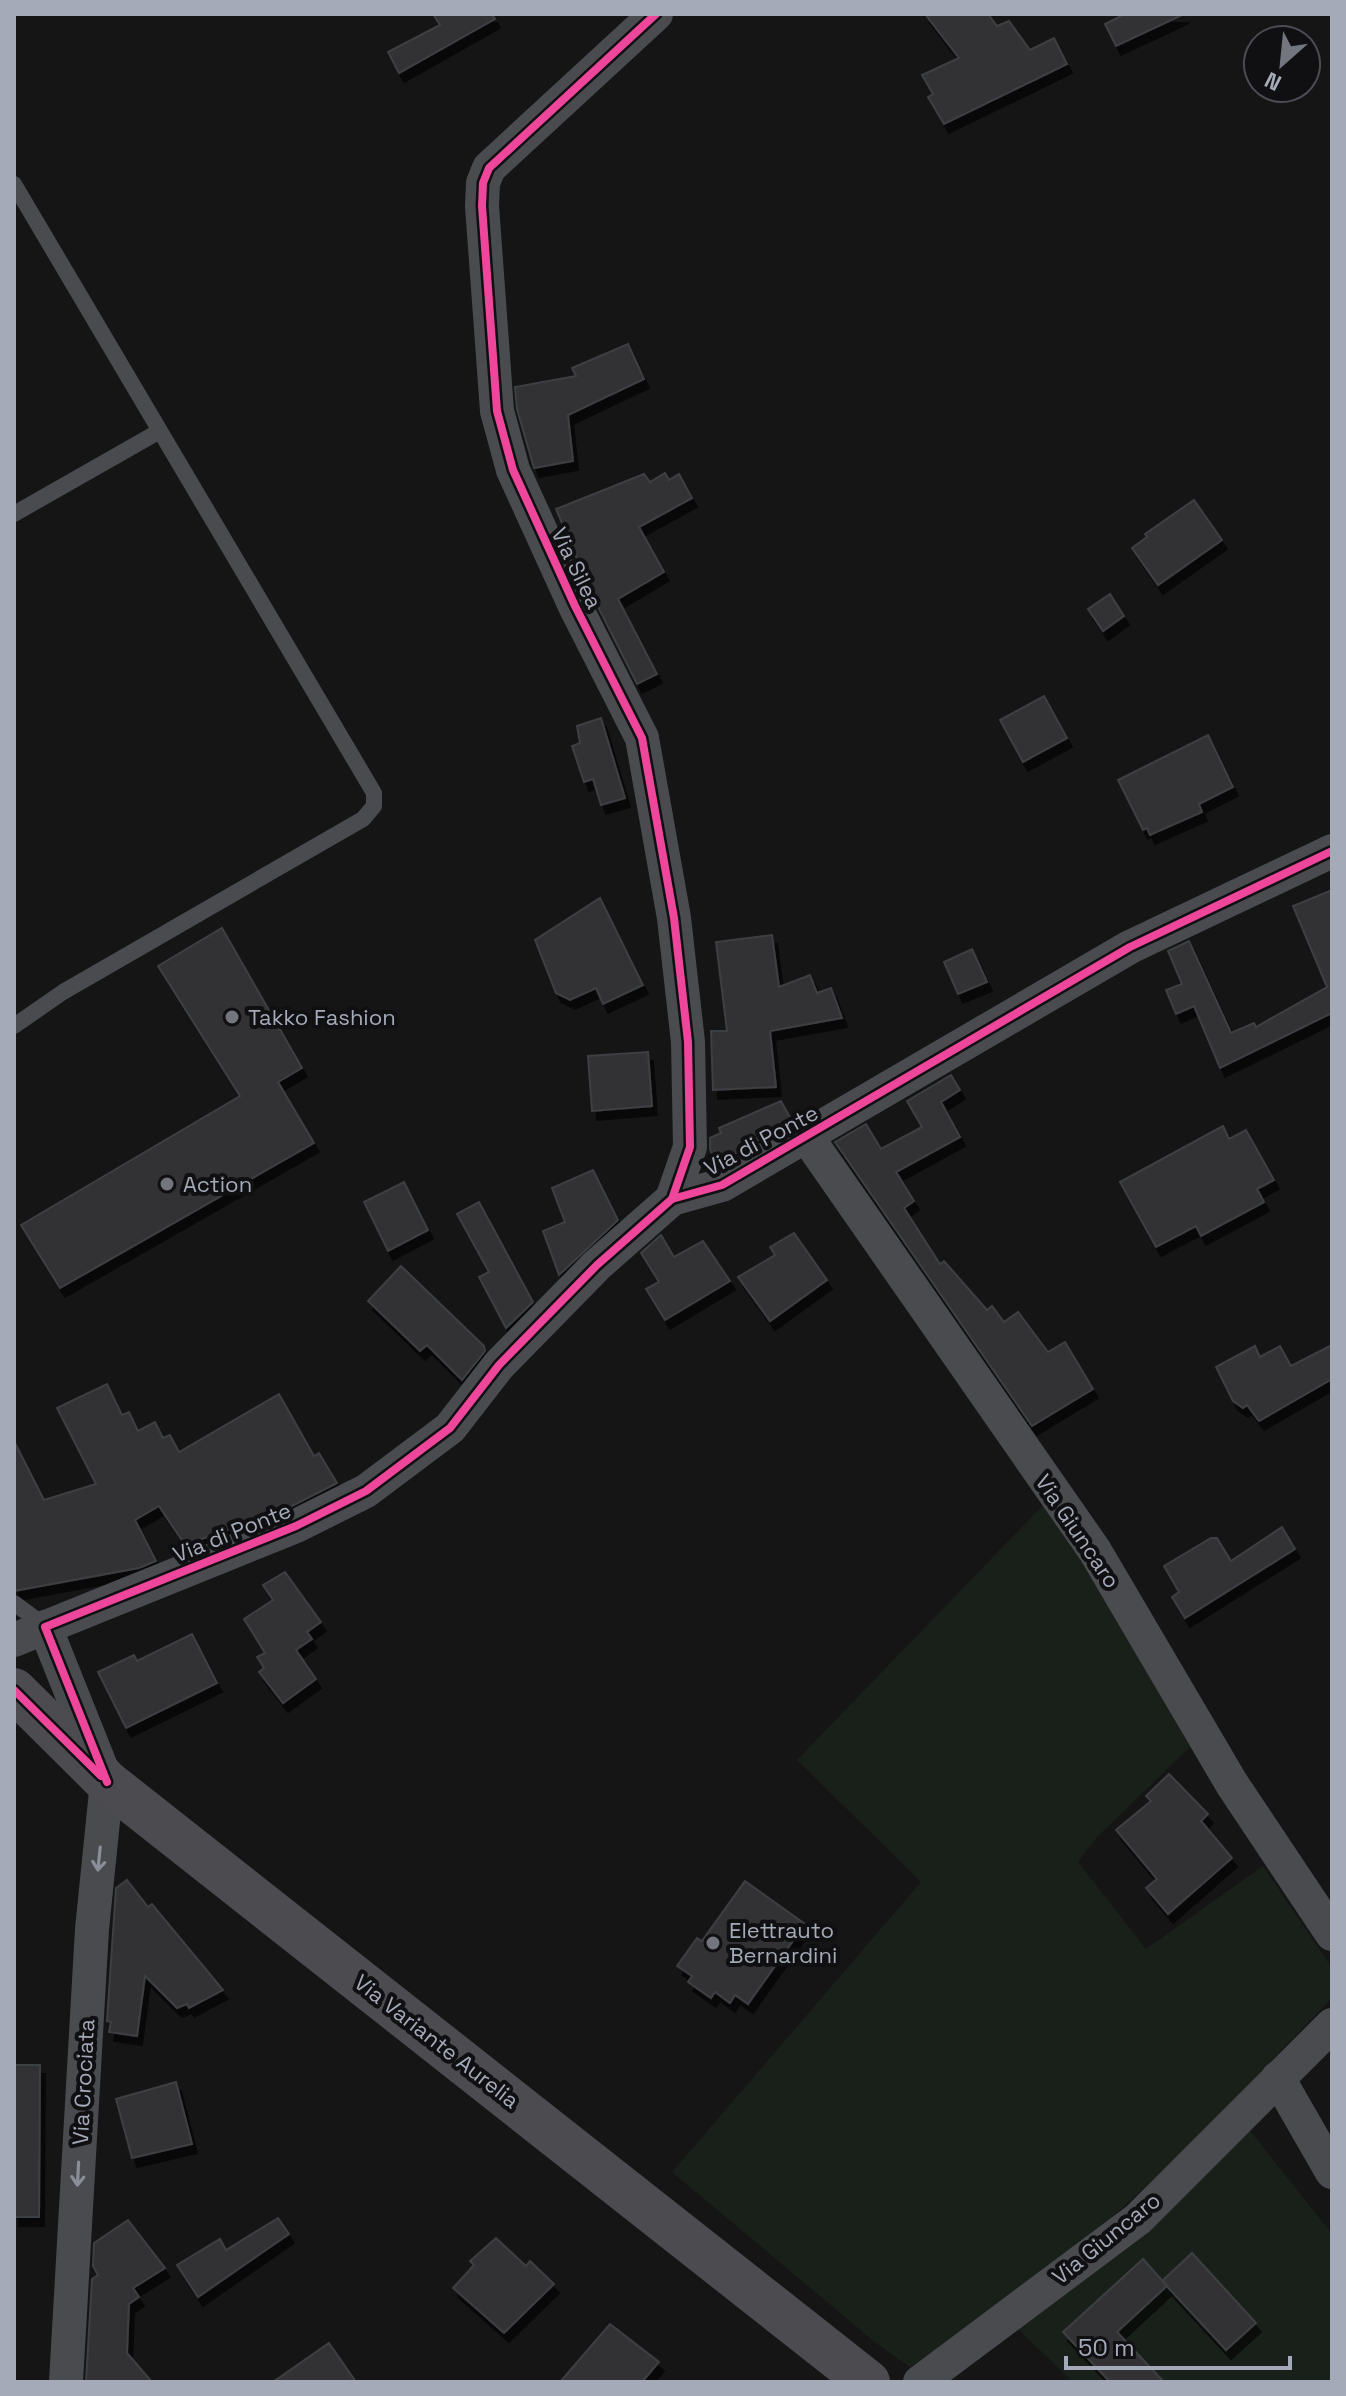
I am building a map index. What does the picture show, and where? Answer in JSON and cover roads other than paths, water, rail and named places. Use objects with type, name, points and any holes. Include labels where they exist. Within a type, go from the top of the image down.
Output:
[{"type":"main road","name":"Via Variante Aurelia","points":[[14,1690],[107,1782],[868,2382]]},
{"type":"street","name":"Via Silea","points":[[656,14],[489,168],[483,183],[482,206],[497,411],[513,470],[575,606],[642,738],[674,918],[688,1042],[690,1147],[672,1199]]},
{"type":"street","name":"Via di Ponte","points":[[14,1640],[296,1526],[366,1491],[450,1428],[521,1343],[597,1265],[672,1199],[722,1185],[1130,947],[1332,851]]},
{"type":"street","name":"Via Giuncaro","points":[[807,1137],[1095,1551],[1232,1784],[1332,1934]]},
{"type":"street","points":[[45,1627],[107,1782]]},
{"type":"street","name":"Via Crociata","points":[[66,2382],[92,1929],[107,1782]]},
{"type":"street","name":"Via Giuncaro","points":[[920,2382],[1138,2219],[1332,2025]]},
{"type":"street","points":[[1278,2078],[1332,2172]]},
{"type":"lane","points":[[14,184],[374,793],[374,806],[363,819],[63,992],[14,1026]]},
{"type":"lane","points":[[14,514],[158,432]]},
{"type":"lane","points":[[14,1603],[45,1627]]},
{"type":"place","name":"Takko Fashion","points":[[232,1017]]},
{"type":"place","name":"Action","points":[[167,1184]]},
{"type":"place","name":"Elettrauto Bernardini","points":[[713,1943]]}]
